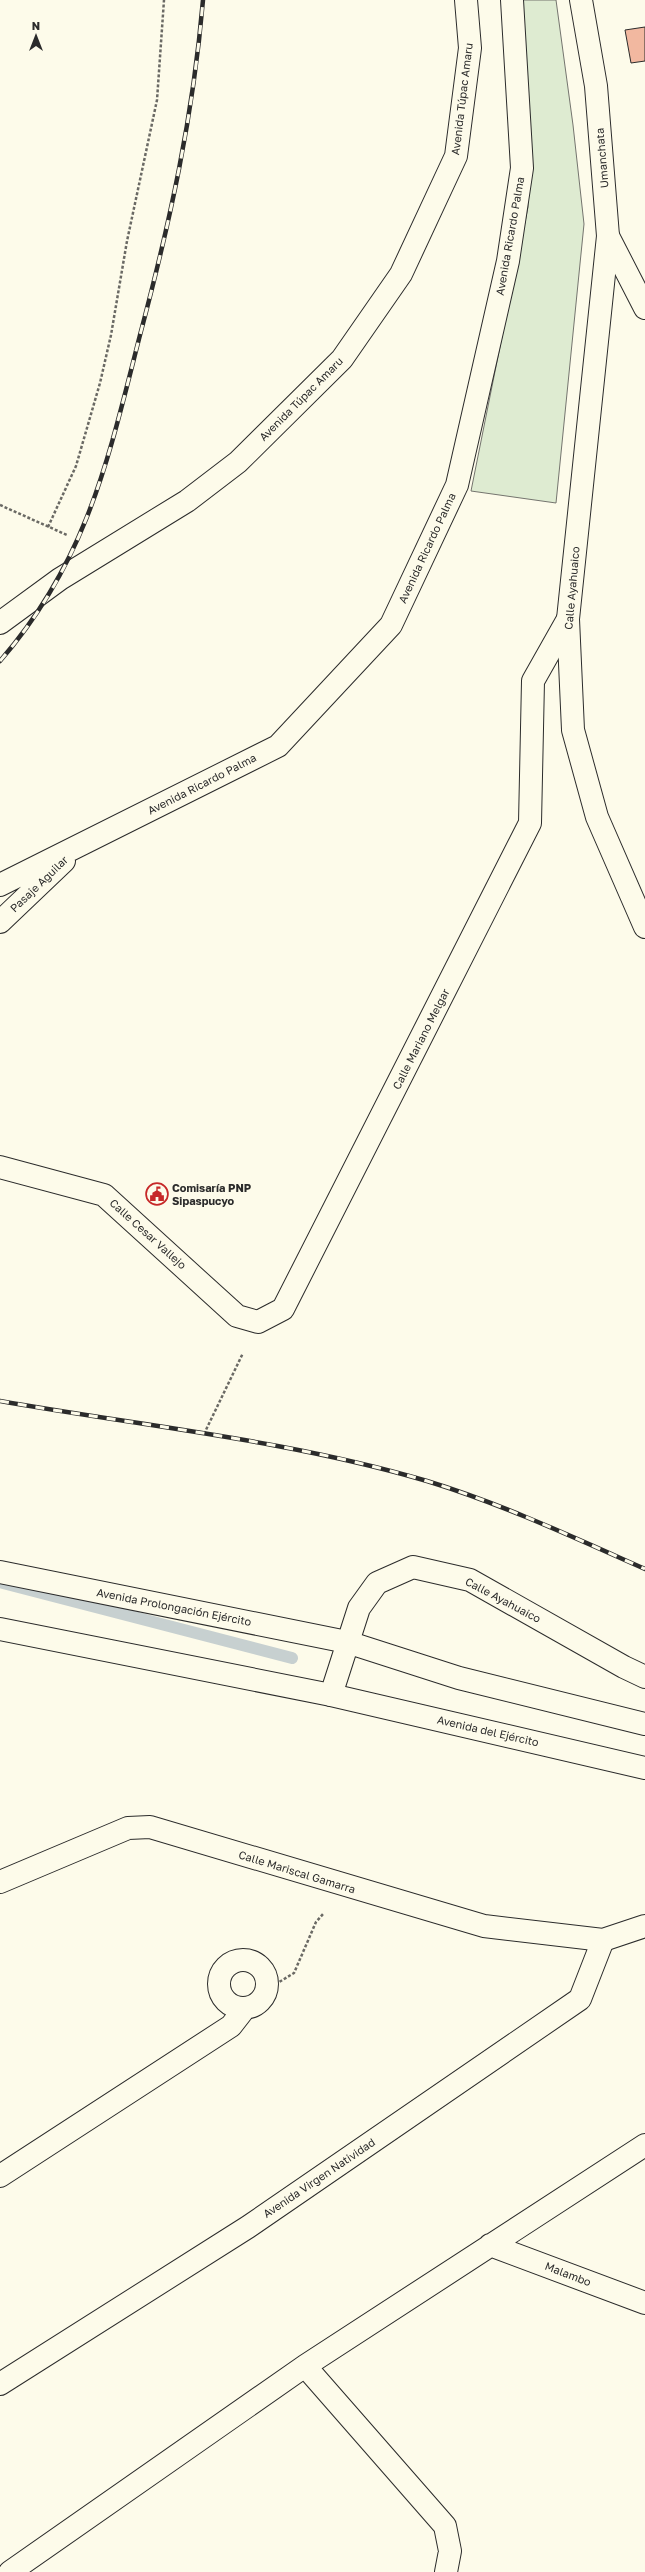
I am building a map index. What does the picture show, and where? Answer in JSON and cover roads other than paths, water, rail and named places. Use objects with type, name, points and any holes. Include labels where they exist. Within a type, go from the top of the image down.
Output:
[{"type":"street","name":"Avenida Túpac Amaru","points":[[0,622],[60,579],[187,501],[238,462],[342,359],[401,274],[456,156],[470,48],[466,0]]},
{"type":"street","name":"Avenida Ricardo Palma","points":[[0,885],[278,746],[391,625],[457,486],[508,261],[522,168],[512,0]]},
{"type":"street","name":"Umanchata","points":[[581,0],[596,86],[608,236],[645,308]]},
{"type":"street","name":"Calle Ayahuaico","points":[[608,236],[568,619],[572,730],[597,817],[645,928]]},
{"type":"street","name":"Calle Mariano Melgar","points":[[258,1322],[283,1309],[530,823],[533,681],[568,619]]},
{"type":"street","name":"Pasaje Aguilar","points":[[0,922],[79,846]]},
{"type":"street","name":"Calle Cesar Vallejo","points":[[0,1167],[104,1195],[238,1316],[258,1322]]},
{"type":"street","name":"Calle Ayahuaico","points":[[331,1695],[359,1608],[377,1583],[413,1568],[470,1580],[624,1667],[645,1677]]},
{"type":"street","name":"Avenida Prolongación Ejército","points":[[0,1572],[347,1642]]},
{"type":"street","points":[[0,1629],[331,1695]]},
{"type":"street","points":[[347,1642],[459,1678],[645,1724]]},
{"type":"street","name":"Avenida del Ejército","points":[[331,1695],[645,1768]]},
{"type":"street","name":"Calle Mariscal Gamarra","points":[[0,1882],[128,1828],[150,1827],[344,1886],[484,1926],[603,1940]]},
{"type":"street","points":[[603,1940],[645,1926]]},
{"type":"street","name":"Avenida Virgen Natividad","points":[[0,2384],[248,2227],[580,1999],[603,1940]]},
{"type":"street","points":[[0,2176],[232,2026],[245,2008],[260,2002],[267,1989],[266,1974],[256,1963],[240,1960],[226,1967],[219,1982],[223,1998],[230,2004],[245,2008]]},
{"type":"street","points":[[10,2572],[305,2366],[645,2145]]},
{"type":"street","name":"Malambo","points":[[490,2245],[645,2303]]},
{"type":"street","points":[[305,2366],[445,2526],[450,2551],[446,2572]]},
{"type":"waterway","points":[[3,1583],[292,1658]]},
{"type":"railway","points":[[0,661],[30,623],[54,585],[74,547],[91,507],[105,467],[151,293],[179,169],[193,86],[203,0]]},
{"type":"railway","points":[[0,1401],[268,1444],[375,1467],[427,1481],[483,1500],[645,1569]]},
{"type":"place","name":"Comisaría PNP Sipaspucyo","points":[[157,1194]]}]
